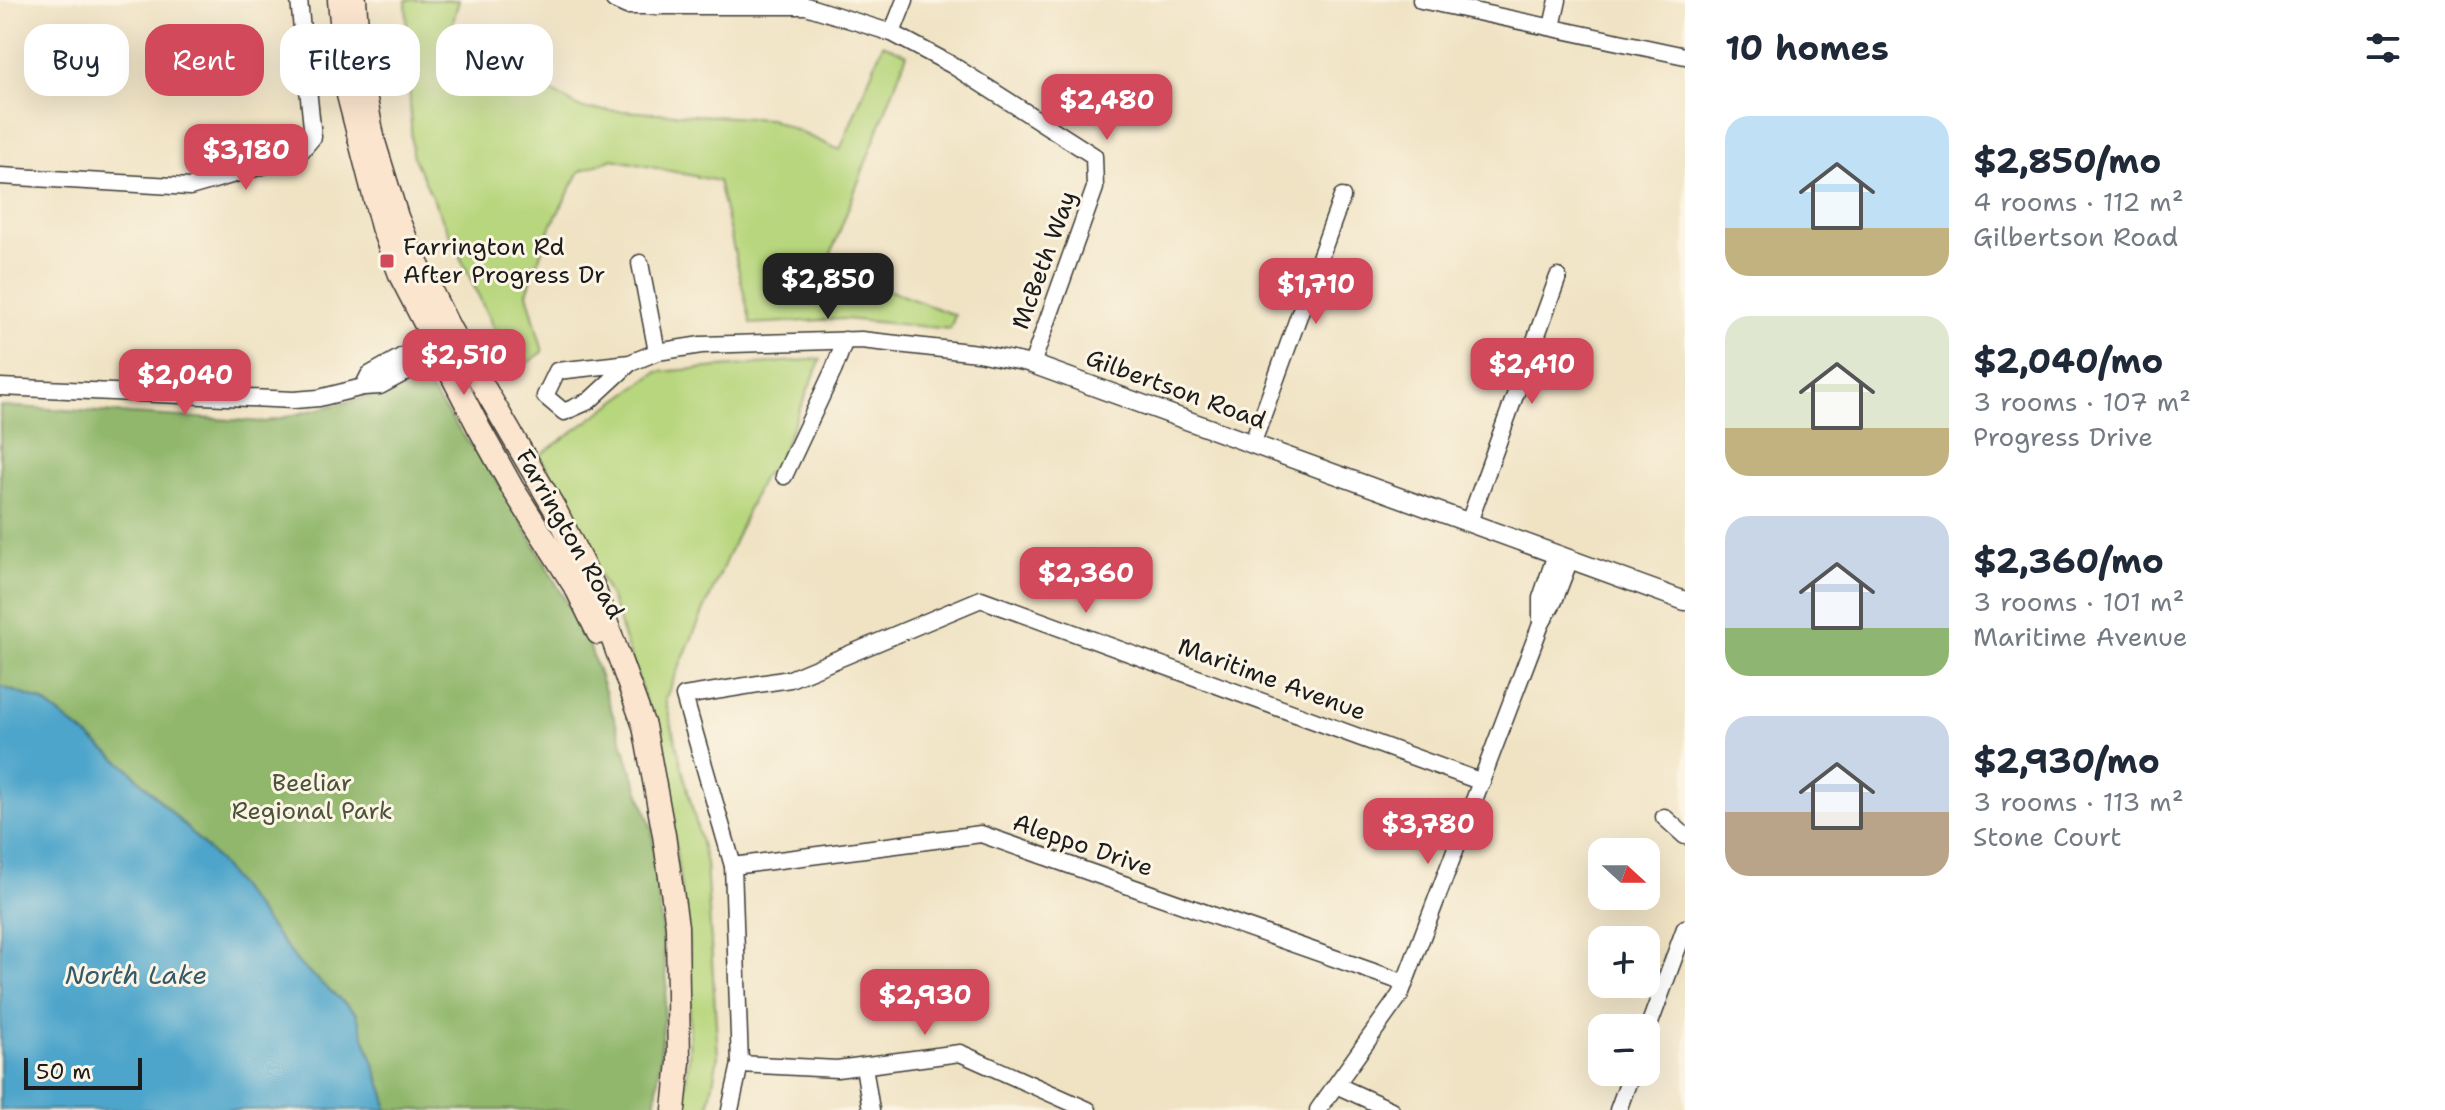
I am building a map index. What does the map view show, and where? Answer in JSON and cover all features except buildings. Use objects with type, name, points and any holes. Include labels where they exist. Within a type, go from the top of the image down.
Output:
[{"type":"main road","name":"Farrington Road","points":[[339,0],[348,95],[382,227],[401,277],[445,341]]},
{"type":"main road","name":"Farrington Road","points":[[355,0],[360,68],[374,142],[397,217],[445,341],[513,489],[577,590],[603,644],[652,780],[664,835],[677,926],[679,1062],[674,1110]]},
{"type":"street","points":[[0,176],[190,187],[297,156],[313,137],[299,0]]},
{"type":"street","points":[[614,0],[627,6],[806,6],[892,33],[905,0]]},
{"type":"street","points":[[1421,0],[1685,56]]},
{"type":"street","points":[[1552,27],[1558,0]]},
{"type":"street","name":"McBeth Way","points":[[892,33],[952,65],[1094,156],[1095,188],[1032,364]]},
{"type":"street","points":[[1253,442],[1342,197]]},
{"type":"street","points":[[640,263],[657,352]]},
{"type":"street","points":[[1469,522],[1558,277]]},
{"type":"street","points":[[784,476],[845,340]]},
{"type":"street","name":"Gilbertson Road","points":[[630,363],[589,401],[564,412],[545,396],[557,371],[630,363],[657,352],[701,345],[845,340],[978,353],[1032,364],[1685,601]]},
{"type":"street","points":[[0,387],[294,400],[319,398],[380,386],[445,341]]},
{"type":"street","points":[[1318,1110],[1400,995],[1541,624],[1554,601],[1563,556]]},
{"type":"street","name":"Maritime Avenue","points":[[733,866],[684,696],[790,679],[981,599],[1482,782]]},
{"type":"street","points":[[1664,817],[1685,836]]},
{"type":"street","name":"Aleppo Drive","points":[[733,866],[981,834],[1405,983]]},
{"type":"street","points":[[730,1110],[740,1064],[733,866]]},
{"type":"street","points":[[1653,1014],[1685,928]]},
{"type":"street","points":[[740,1064],[837,1069],[960,1053],[1088,1110]]},
{"type":"street","points":[[864,1066],[871,1110]]},
{"type":"street","points":[[1336,1085],[1391,1110]]},
{"type":"street","points":[[1618,1110],[1627,1086]]},
{"type":"green space","points":[[406,0],[459,0],[452,24],[436,24],[436,96],[553,96],[553,92],[583,109],[770,119],[840,150],[883,44],[907,54],[826,267],[955,315],[950,329],[844,319],[751,324],[718,181],[613,159],[580,171],[549,230],[527,293],[543,352],[514,372],[412,154],[410,96],[420,96],[420,24],[407,24]]},
{"type":"green space","points":[[821,359],[778,461],[762,478],[665,699],[706,863],[718,1056],[708,1110],[682,1110],[689,1057],[690,958],[663,753],[611,599],[540,455],[657,372]]},
{"type":"green space","name":"Beeliar Regional Park","points":[[425,383],[505,492],[587,639],[652,829],[667,984],[655,1110],[387,1110],[356,1013],[301,966],[215,857],[128,768],[42,701],[0,686],[0,406],[265,422]]},
{"type":"water","name":"North Lake","points":[[0,686],[42,701],[128,768],[215,857],[301,966],[356,1013],[387,1110],[0,1110]]},
{"type":"place","name":"Farrington Rd After Progress Dr","points":[[387,261]]}]
